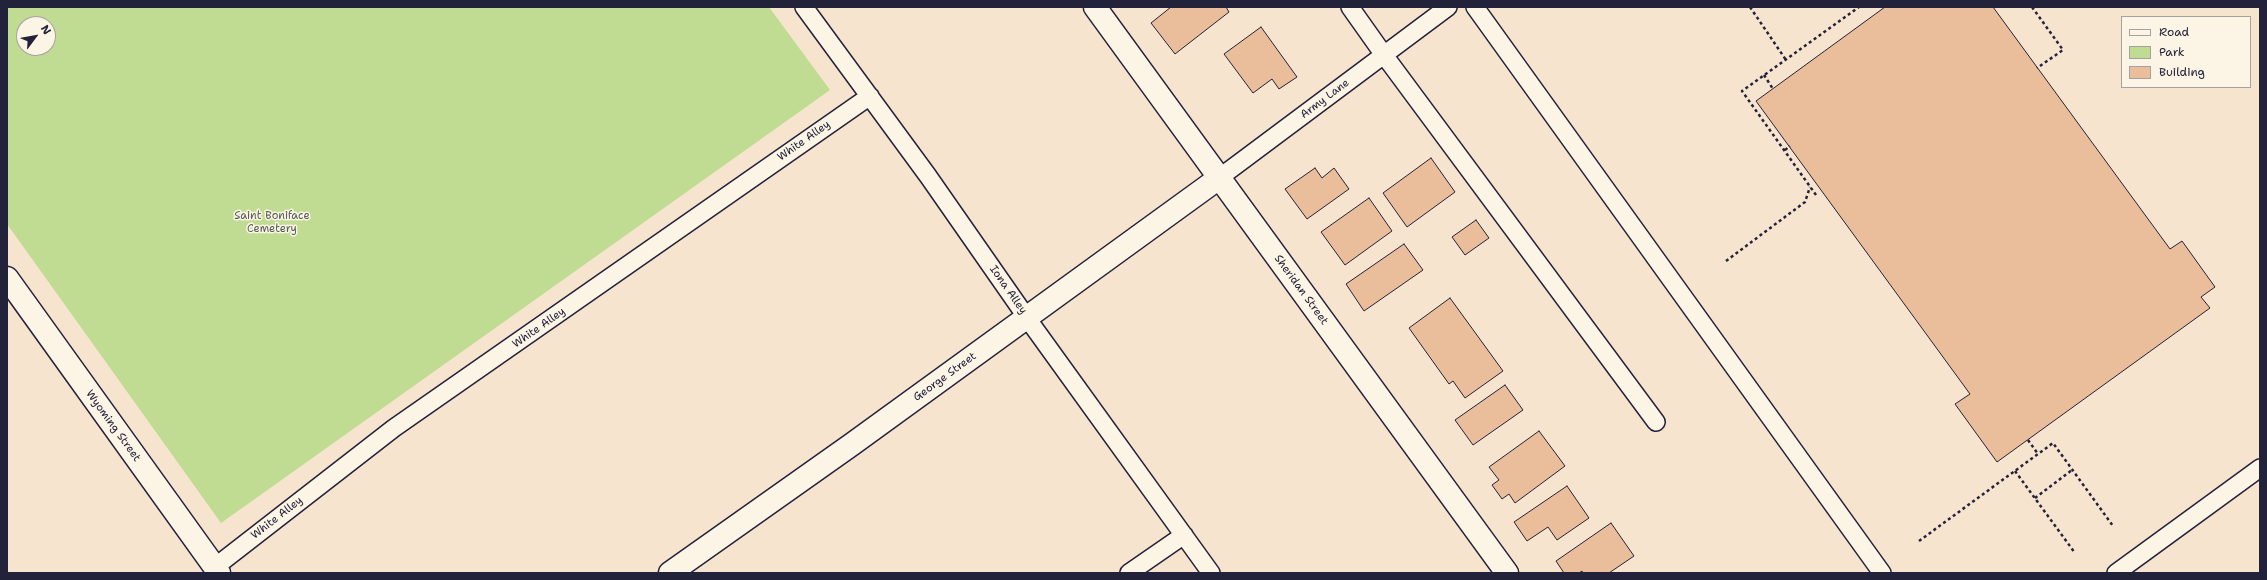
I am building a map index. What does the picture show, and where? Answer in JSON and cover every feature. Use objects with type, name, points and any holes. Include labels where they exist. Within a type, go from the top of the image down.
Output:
[{"type":"street","name":"Sheridan Street","points":[[1095,7],[1507,573]]},
{"type":"street","name":"George Street","points":[[670,573],[1027,318],[1219,178]]},
{"type":"street","name":"Wyoming Street","points":[[9,286],[217,570]]},
{"type":"lane","name":"Iona Alley","points":[[804,7],[928,176],[1027,318],[1211,573]]},
{"type":"lane","points":[[1350,7],[1656,422]]},
{"type":"lane","name":"Army Lane","points":[[1219,178],[1448,7]]},
{"type":"lane","points":[[1475,7],[1882,573]]},
{"type":"lane","name":"White Alley","points":[[217,570],[394,428],[870,96]]},
{"type":"lane","points":[[2116,573],[2260,468]]},
{"type":"lane","points":[[1130,573],[1184,534]]},
{"type":"path","points":[[1750,7],[1786,60]]},
{"type":"path","points":[[1816,195],[1742,91],[1859,7]]},
{"type":"path","points":[[2032,7],[2063,50],[2037,68]]},
{"type":"path","points":[[1764,75],[1773,89]]},
{"type":"path","points":[[1785,150],[1790,146]]},
{"type":"path","points":[[1726,261],[1805,202],[1810,186]]},
{"type":"path","points":[[2028,440],[2038,454]]},
{"type":"path","points":[[1919,541],[2053,443],[2113,526]]},
{"type":"path","points":[[2035,498],[2072,470]]},
{"type":"path","points":[[2015,471],[2075,553]]},
{"type":"green space","name":"Saint Boniface Cemetery","points":[[7,7],[769,7],[830,90],[221,523],[7,224]]},
{"type":"building","points":[[1171,7],[1226,7],[1229,12],[1175,54],[1151,23]]},
{"type":"building","points":[[1885,7],[1993,7],[2170,249],[2182,241],[2215,287],[2201,297],[2210,308],[1997,462],[1955,404],[1970,394],[1756,101]]},
{"type":"building","points":[[1261,27],[1297,77],[1279,89],[1272,79],[1253,93],[1224,54]]},
{"type":"building","points":[[1431,158],[1455,192],[1407,227],[1383,193]]},
{"type":"building","points":[[1315,168],[1322,178],[1334,168],[1349,189],[1307,219],[1285,189]]},
{"type":"building","points":[[1369,198],[1392,231],[1345,265],[1321,232]]},
{"type":"building","points":[[1476,220],[1489,238],[1465,255],[1452,237]]},
{"type":"building","points":[[1404,244],[1423,270],[1364,311],[1346,284]]},
{"type":"building","points":[[1450,298],[1503,371],[1465,398],[1453,381],[1449,384],[1409,328]]},
{"type":"building","points":[[1505,385],[1523,410],[1473,445],[1455,420]]},
{"type":"building","points":[[1539,431],[1565,466],[1515,503],[1509,494],[1502,499],[1492,485],[1499,480],[1489,467]]},
{"type":"building","points":[[1567,486],[1589,518],[1557,540],[1548,527],[1527,541],[1514,522]]},
{"type":"building","points":[[1611,523],[1634,556],[1609,573],[1583,573],[1582,571],[1579,573],[1564,573],[1556,561]]}]
